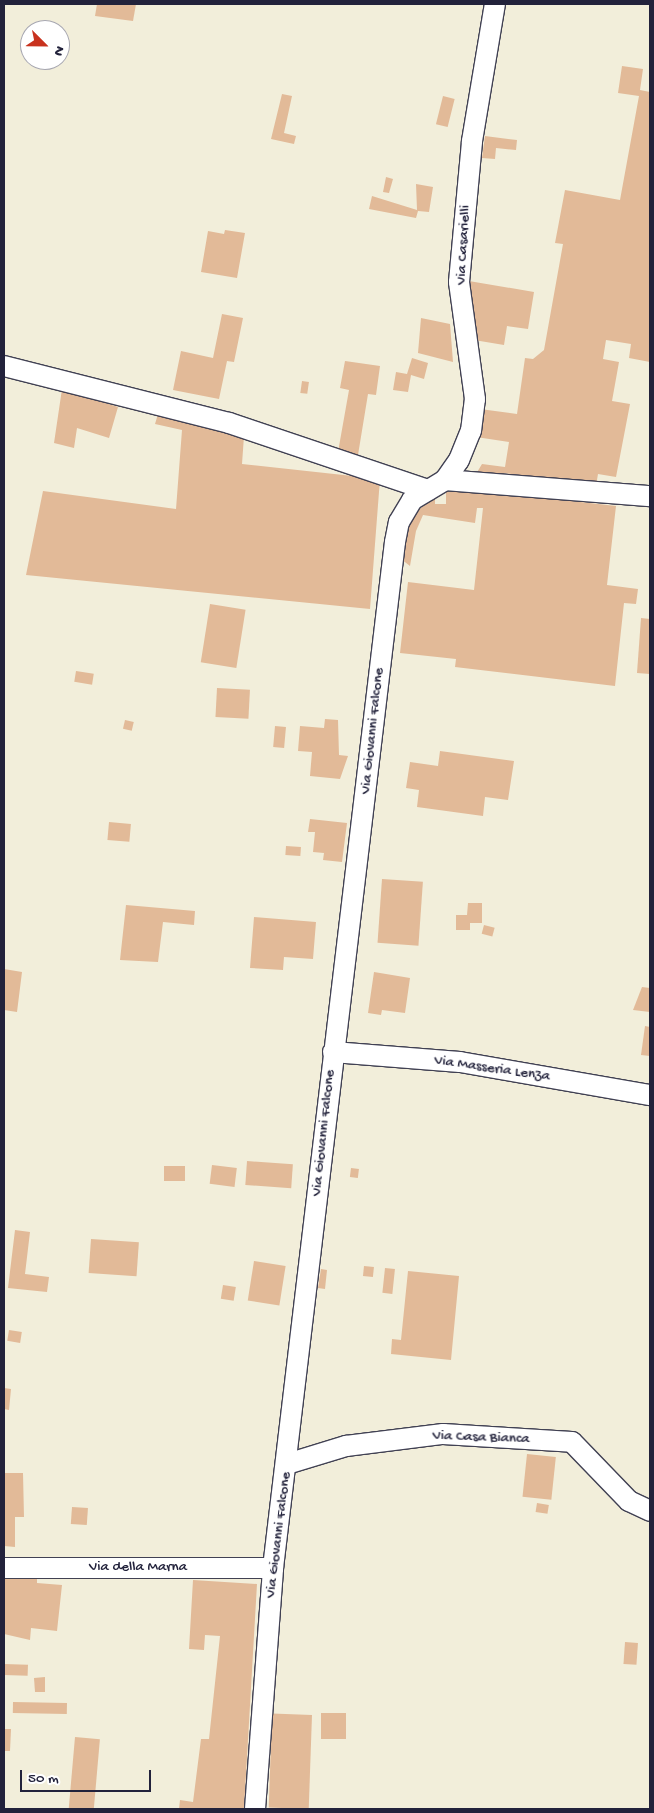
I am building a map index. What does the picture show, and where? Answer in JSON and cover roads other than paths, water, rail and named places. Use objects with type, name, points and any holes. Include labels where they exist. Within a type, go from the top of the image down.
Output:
[{"type":"street","name":"Via Casarielli","points":[[437,485],[471,431],[476,398],[459,282],[472,140],[495,4]]},
{"type":"street","points":[[4,366],[228,423],[437,485],[650,496]]},
{"type":"street","name":"Via Giovanni Falcone","points":[[255,1809],[273,1568],[287,1464],[333,1052],[395,542],[399,522],[412,500],[437,485]]},
{"type":"street","name":"Via Masseria Lenza","points":[[333,1052],[460,1062],[650,1095]]},
{"type":"street","name":"Via Casa Bianca","points":[[287,1464],[346,1446],[443,1434],[572,1442],[629,1500],[650,1511]]},
{"type":"street","name":"Via della Marna","points":[[4,1568],[273,1568]]}]
